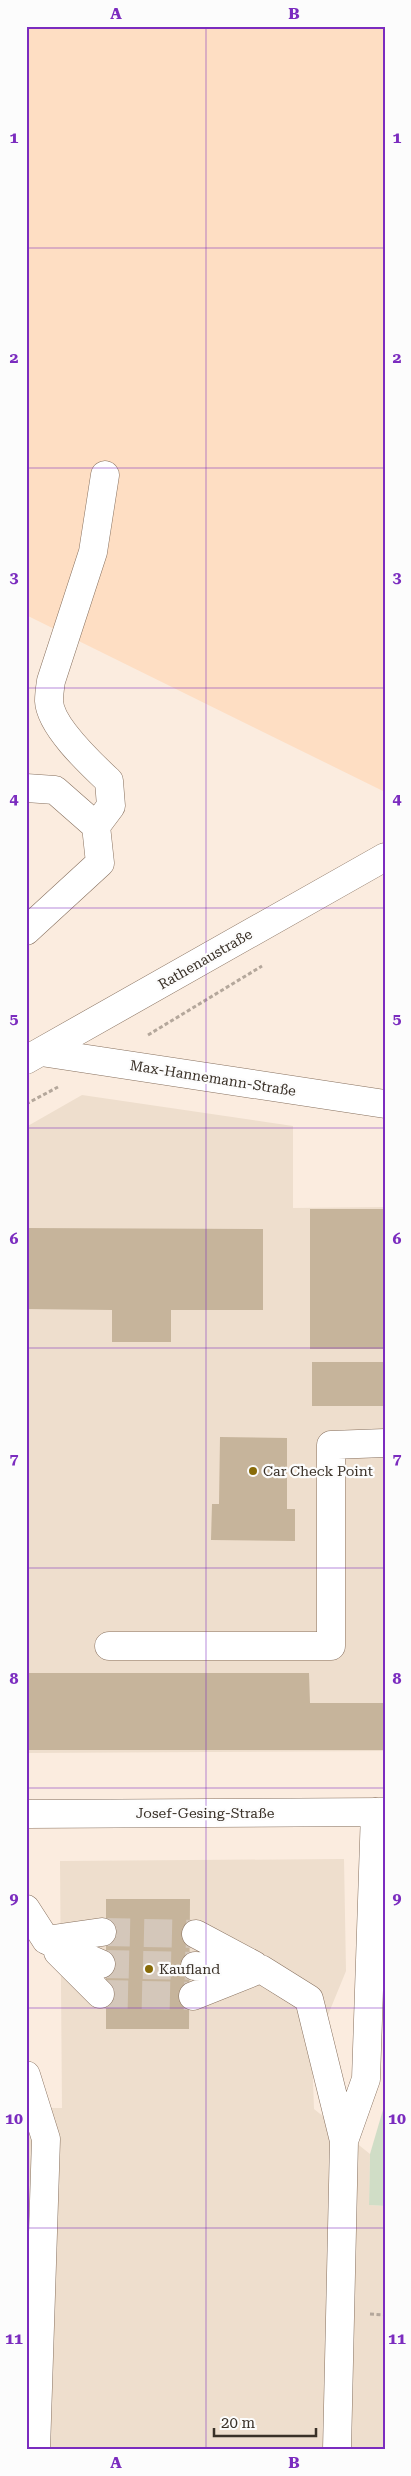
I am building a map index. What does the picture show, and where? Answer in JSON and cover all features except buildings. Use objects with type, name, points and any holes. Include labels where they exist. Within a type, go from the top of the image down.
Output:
[{"type":"street","points":[[96,826],[111,806],[109,781],[82,756],[62,731],[49,703],[51,681],[93,552],[104,475]]},
{"type":"street","points":[[26,788],[55,790],[96,826],[100,863],[26,931]]},
{"type":"street","name":"Rathenaustraße","points":[[34,1056],[385,857]]},
{"type":"street","name":"Max-Hannemann-Straße","points":[[34,1056],[385,1104]]},
{"type":"street","points":[[109,1646],[331,1646],[331,1445],[385,1443]]},
{"type":"street","points":[[344,2141],[366,2079],[380,1812]]},
{"type":"street","name":"Josef-Gesing-Straße","points":[[26,1814],[380,1812]]},
{"type":"street","points":[[26,1909],[46,1940],[100,1994]]},
{"type":"street","points":[[46,1940],[102,1932]]},
{"type":"street","points":[[196,1934],[262,1969],[309,1999],[344,2141],[337,2450]]},
{"type":"street","points":[[46,1940],[101,1964]]},
{"type":"street","points":[[195,1966],[262,1969]]},
{"type":"street","points":[[193,1996],[262,1969]]},
{"type":"street","points":[[26,2074],[46,2139],[36,2450]]},
{"type":"path","points":[[147,1036],[266,963]]},
{"type":"path","points":[[26,1104],[61,1085]]},
{"type":"shaded area","points":[[26,26],[385,26],[385,792],[26,615]]},
{"type":"shaded area","points":[[82,1095],[293,1126],[293,1208],[385,1207],[385,1751],[26,1753],[26,1127]]},
{"type":"shaded area","points":[[344,1859],[346,1971],[312,2054],[314,2109],[370,2154],[369,2205],[385,2206],[385,2450],[26,2450],[26,2108],[62,2108],[60,1861]]},
{"type":"green space","points":[[385,2103],[385,2206],[369,2205],[370,2154]]},
{"type":"tunnel","points":[[102,1932],[196,1934]]},
{"type":"tunnel","points":[[101,1964],[195,1966]]},
{"type":"tunnel","points":[[100,1994],[193,1996]]},
{"type":"place","name":"Car Check Point","points":[[253,1471]]},
{"type":"place","name":"Kaufland","points":[[149,1969]]}]
